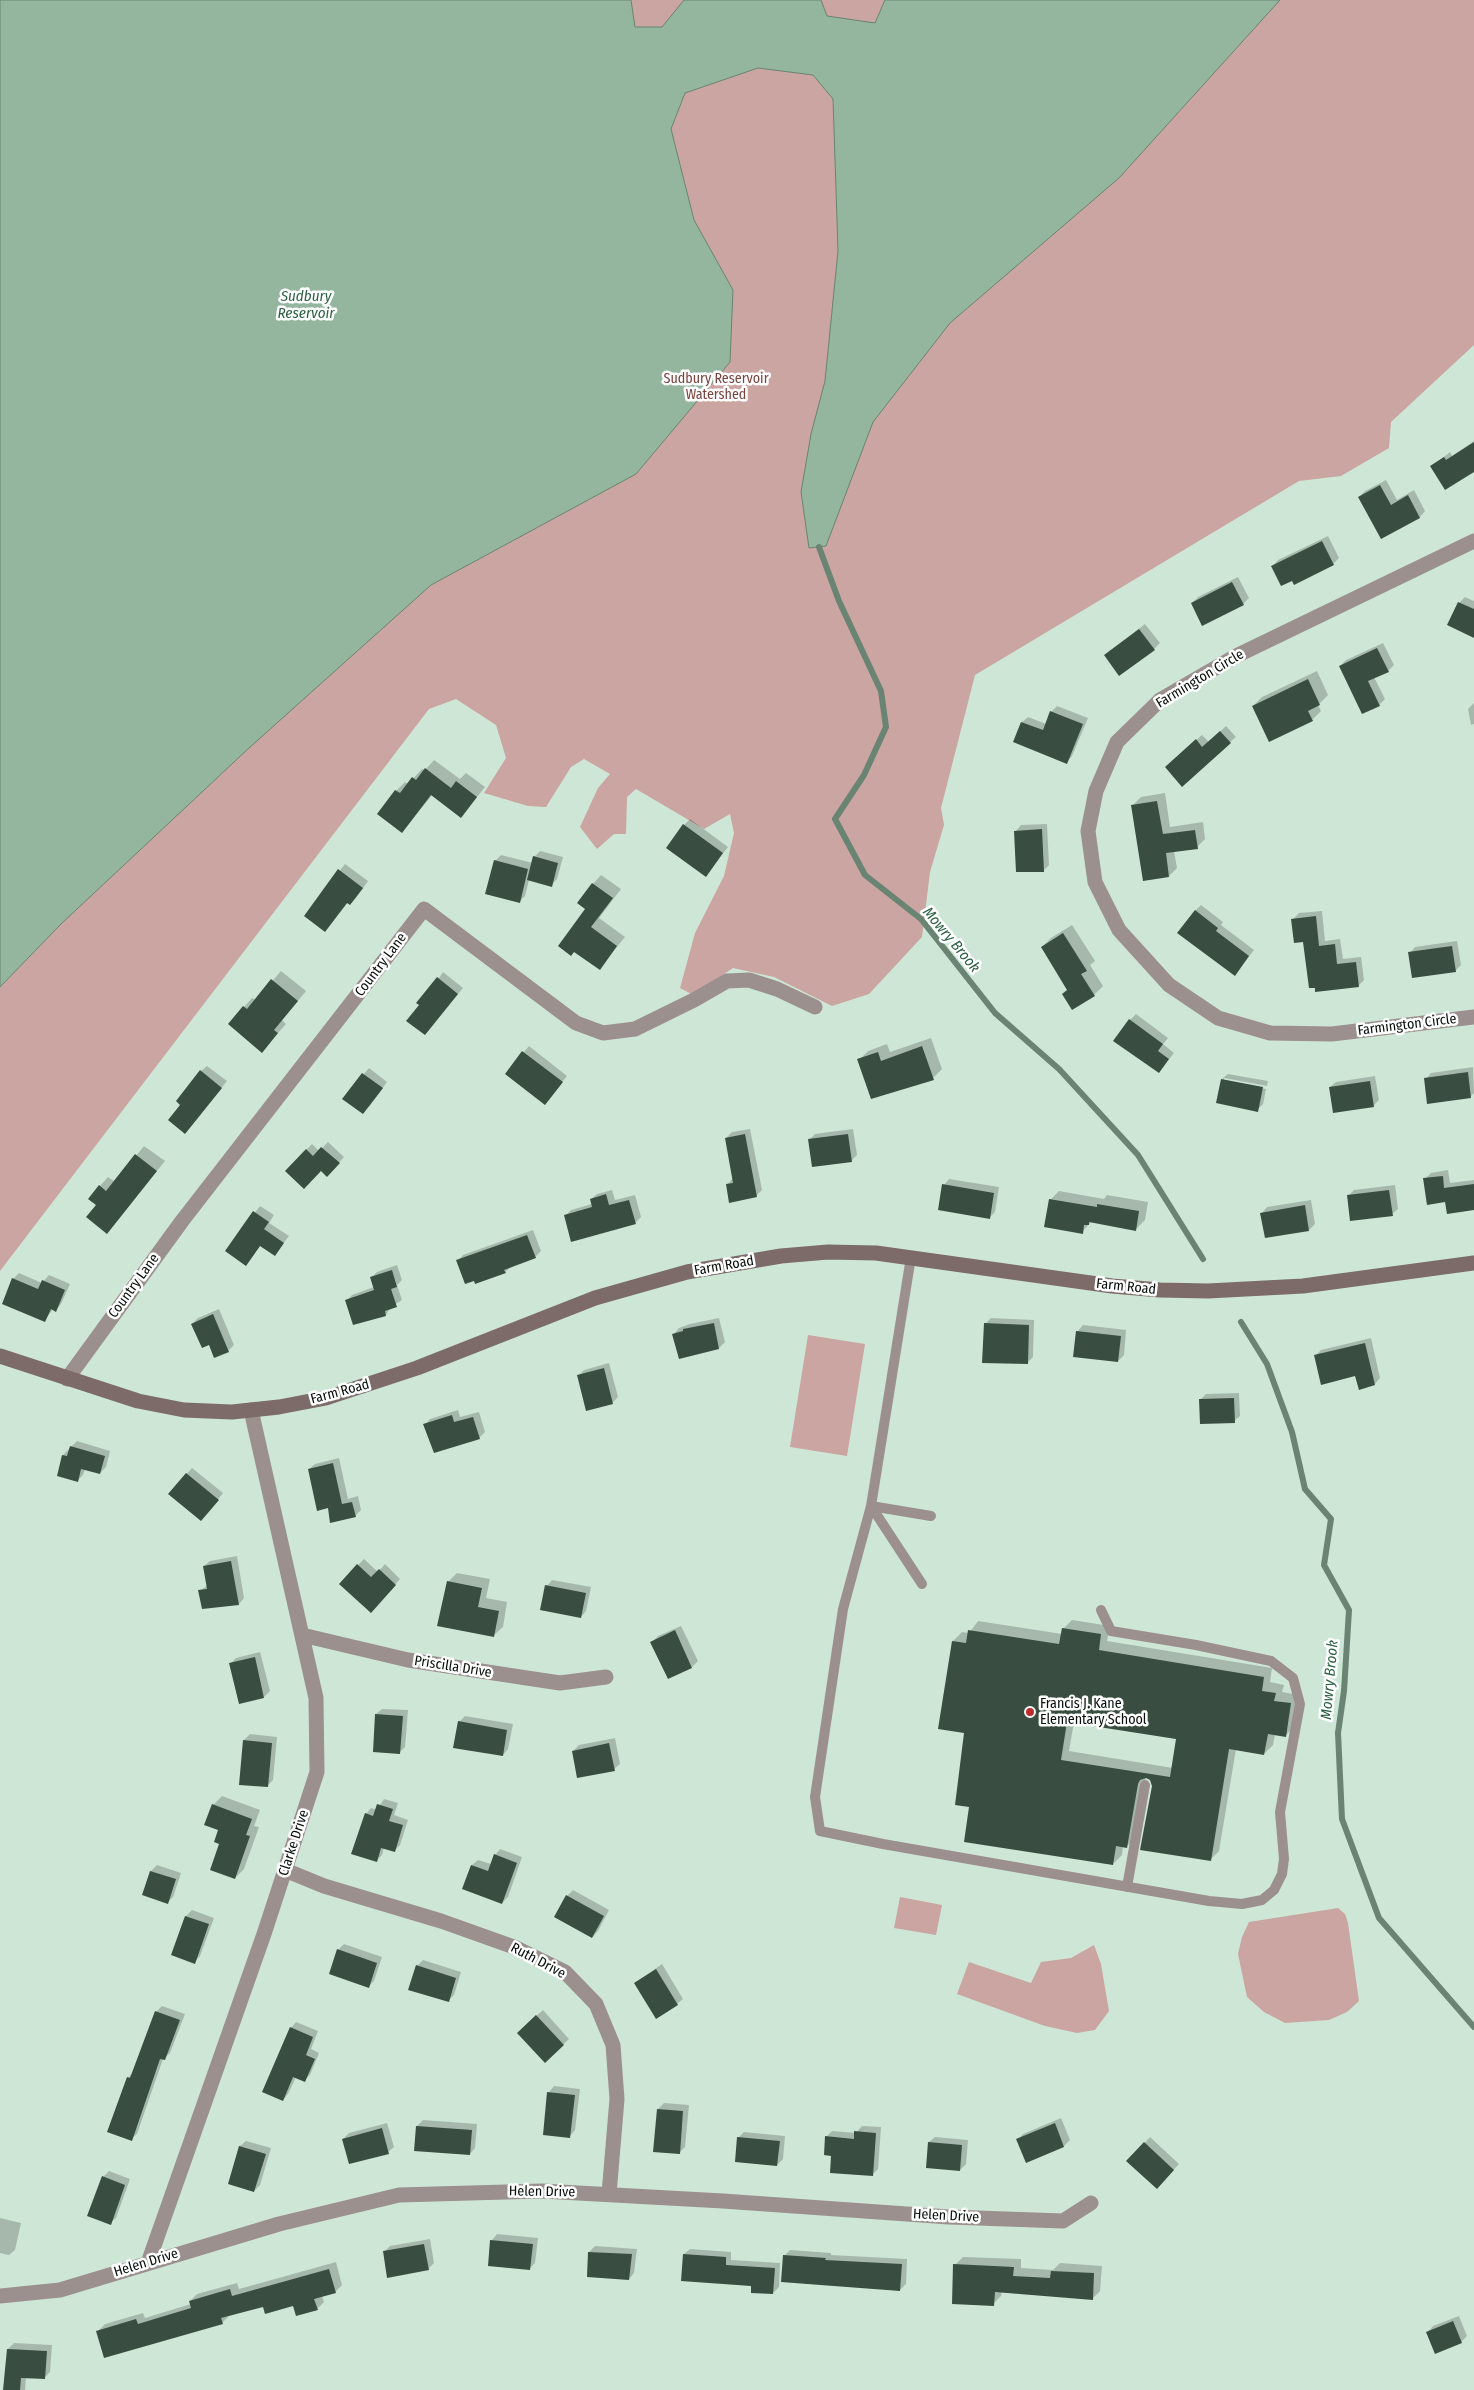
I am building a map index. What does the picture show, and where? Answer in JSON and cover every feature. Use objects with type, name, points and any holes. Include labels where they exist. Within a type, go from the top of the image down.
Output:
[{"type":"street","name":"Farmington Circle","points":[[1474,541],[1236,656],[1160,700],[1116,742],[1096,791],[1088,831],[1095,882],[1119,930],[1169,985],[1218,1018],[1270,1033],[1332,1034],[1474,1017]]},
{"type":"street","name":"Country Lane","points":[[67,1379],[182,1221],[424,909],[576,1023],[603,1033],[635,1029],[694,1000],[727,981],[749,980],[777,989],[815,1007]]},
{"type":"street","name":"Farm Road","points":[[0,1356],[138,1401],[184,1410],[232,1412],[307,1402],[372,1384],[586,1301],[687,1272],[762,1259],[828,1252],[876,1253],[1112,1286],[1208,1291],[1350,1281],[1474,1263]]},
{"type":"street","name":"Clarke Drive","points":[[148,2263],[285,1870],[317,1772],[316,1698],[250,1410]]},
{"type":"street","name":"Priscilla Drive","points":[[302,1635],[408,1660],[560,1684],[606,1678]]},
{"type":"street","name":"Ruth Drive","points":[[285,1870],[324,1886],[440,1921],[514,1947],[565,1972],[596,2004],[614,2044],[617,2099],[609,2194]]},
{"type":"street","name":"Helen Drive","points":[[0,2296],[60,2290],[279,2224],[399,2195],[542,2191],[950,2217],[1062,2221],[1091,2202]]},
{"type":"lane","points":[[911,1257],[871,1506],[844,1609],[815,1796],[820,1830],[883,1844],[1209,1901],[1242,1904],[1262,1900],[1274,1890],[1283,1867],[1280,1812],[1300,1704],[1293,1678],[1271,1662],[1196,1645],[1111,1631],[1101,1610]]},
{"type":"lane","points":[[871,1506],[931,1516]]},
{"type":"lane","points":[[871,1506],[922,1584]]},
{"type":"lane","points":[[1127,1888],[1145,1785]]},
{"type":"green space","name":"Sudbury Reservoir Watershed","points":[[0,0],[1474,0],[1474,345],[1391,422],[1389,448],[1341,476],[1299,481],[975,675],[941,808],[944,825],[930,872],[922,937],[869,994],[832,1006],[774,977],[733,968],[693,995],[680,988],[695,933],[724,876],[734,833],[730,814],[704,829],[636,789],[627,797],[626,834],[614,834],[597,849],[580,827],[598,788],[610,774],[584,759],[571,767],[546,807],[528,806],[484,793],[506,758],[496,725],[456,699],[429,709],[0,1271]]},
{"type":"green space","points":[[808,1335],[865,1344],[847,1456],[790,1447]]},
{"type":"green space","points":[[900,1897],[942,1905],[936,1935],[894,1928]]},
{"type":"green space","points":[[1338,1908],[1345,1914],[1348,1923],[1359,2001],[1347,2012],[1329,2020],[1285,2023],[1264,2012],[1247,1997],[1238,1954],[1242,1937],[1249,1922]]},
{"type":"green space","points":[[1094,1945],[1101,1964],[1109,2011],[1095,2030],[1077,2033],[1045,2026],[957,1994],[969,1962],[1031,1983],[1041,1962],[1071,1958]]},
{"type":"water","name":"Sudbury Reservoir","points":[[0,0],[631,0],[635,27],[662,27],[684,0],[821,0],[827,16],[875,23],[885,0],[1280,0],[1119,178],[950,323],[873,422],[826,546],[809,548],[801,492],[811,434],[825,381],[838,251],[833,99],[813,75],[758,68],[685,93],[671,129],[694,220],[733,290],[730,362],[636,474],[431,585],[249,748],[61,924],[0,987]]},
{"type":"building","points":[[1474,442],[1474,472],[1445,490],[1430,466],[1444,457],[1446,460]]},
{"type":"building","points":[[1380,485],[1391,505],[1408,495],[1420,518],[1381,539],[1358,497]]},
{"type":"building","points":[[1322,541],[1334,565],[1294,585],[1292,581],[1281,586],[1271,566]]},
{"type":"building","points":[[1232,582],[1244,605],[1202,626],[1191,603]]},
{"type":"building","points":[[1458,602],[1474,609],[1474,638],[1447,625]]},
{"type":"building","points":[[1139,629],[1155,650],[1119,676],[1104,655]]},
{"type":"building","points":[[1377,648],[1389,672],[1368,681],[1380,706],[1362,714],[1339,666]]},
{"type":"building","points":[[1308,679],[1320,705],[1308,711],[1313,721],[1269,742],[1252,706]]},
{"type":"building","points":[[1050,711],[1083,724],[1067,764],[1013,742],[1021,722],[1043,730]]},
{"type":"building","points":[[1220,731],[1231,743],[1182,787],[1165,767],[1196,739],[1202,747]]},
{"type":"building","points":[[425,768],[451,788],[456,781],[477,797],[461,818],[431,795],[402,833],[377,814],[395,790],[400,793],[412,777],[416,780]]},
{"type":"building","points":[[1157,801],[1163,834],[1195,830],[1198,849],[1166,853],[1169,877],[1143,881],[1131,805]]},
{"type":"building","points":[[683,824],[723,853],[706,877],[666,848]]},
{"type":"building","points":[[1042,829],[1044,872],[1016,872],[1014,831]]},
{"type":"building","points":[[533,856],[558,863],[552,887],[527,880]]},
{"type":"building","points":[[494,860],[528,869],[520,903],[485,894]]},
{"type":"building","points":[[338,869],[363,888],[350,905],[347,903],[325,932],[304,916]]},
{"type":"building","points":[[592,883],[613,898],[591,927],[617,946],[600,970],[574,952],[571,956],[558,946],[585,909],[577,903]]},
{"type":"building","points":[[1195,910],[1218,928],[1216,931],[1249,956],[1235,976],[1177,933]]},
{"type":"building","points":[[1316,916],[1319,946],[1335,944],[1337,964],[1356,962],[1359,987],[1315,992],[1315,988],[1309,988],[1303,942],[1294,943],[1291,919]]},
{"type":"building","points":[[1063,933],[1087,971],[1081,974],[1095,996],[1072,1010],[1062,994],[1067,990],[1041,947]]},
{"type":"building","points":[[1452,946],[1456,972],[1412,978],[1408,952]]},
{"type":"building","points":[[437,977],[458,994],[425,1035],[406,1021],[419,1005],[416,1003]]},
{"type":"building","points":[[271,979],[298,1001],[274,1030],[278,1033],[262,1053],[228,1024],[243,1006],[247,1009]]},
{"type":"building","points":[[1129,1019],[1163,1044],[1158,1051],[1169,1059],[1159,1073],[1113,1041]]},
{"type":"building","points":[[922,1046],[934,1080],[871,1099],[857,1059],[878,1052],[881,1061]]},
{"type":"building","points":[[522,1051],[563,1082],[545,1105],[505,1074]]},
{"type":"building","points":[[200,1070],[222,1088],[185,1134],[168,1120],[180,1105],[176,1101]]},
{"type":"building","points":[[1468,1072],[1471,1098],[1427,1104],[1424,1078]]},
{"type":"building","points":[[362,1073],[383,1088],[363,1114],[342,1099]]},
{"type":"building","points":[[1221,1079],[1263,1087],[1258,1112],[1216,1103]]},
{"type":"building","points":[[1370,1081],[1374,1107],[1333,1113],[1329,1087]]},
{"type":"building","points":[[745,1134],[757,1197],[729,1203],[726,1184],[733,1183],[725,1138]]},
{"type":"building","points":[[848,1134],[852,1162],[812,1167],[808,1139]]},
{"type":"building","points":[[321,1147],[340,1163],[327,1177],[321,1171],[304,1189],[285,1171],[306,1149],[313,1156]]},
{"type":"building","points":[[135,1154],[157,1171],[107,1234],[86,1217],[96,1205],[88,1199],[99,1185],[106,1191]]},
{"type":"building","points":[[1443,1176],[1444,1188],[1474,1184],[1474,1210],[1447,1214],[1445,1202],[1427,1205],[1423,1178]]},
{"type":"building","points":[[942,1184],[994,1193],[990,1219],[938,1210]]},
{"type":"building","points":[[1389,1190],[1393,1216],[1350,1221],[1347,1195]]},
{"type":"building","points":[[606,1194],[609,1205],[629,1200],[636,1224],[571,1242],[564,1215],[592,1207],[590,1199]]},
{"type":"building","points":[[1049,1199],[1097,1207],[1097,1204],[1139,1211],[1136,1231],[1089,1222],[1089,1225],[1084,1225],[1083,1234],[1044,1227]]},
{"type":"building","points":[[1305,1205],[1309,1231],[1265,1238],[1260,1213]]},
{"type":"building","points":[[253,1211],[269,1222],[264,1229],[284,1243],[275,1256],[260,1246],[246,1266],[225,1251]]},
{"type":"building","points":[[527,1235],[536,1258],[504,1270],[506,1273],[475,1284],[474,1281],[465,1284],[456,1260]]},
{"type":"building","points":[[392,1270],[397,1287],[391,1289],[397,1307],[385,1311],[386,1316],[353,1325],[345,1300],[374,1290],[370,1277]]},
{"type":"building","points":[[12,1278],[38,1289],[42,1280],[65,1290],[56,1312],[51,1309],[45,1322],[2,1304]]},
{"type":"building","points":[[213,1314],[229,1352],[214,1358],[209,1345],[202,1348],[191,1324]]},
{"type":"building","points":[[714,1323],[719,1349],[679,1359],[672,1334],[683,1331],[683,1329]]},
{"type":"building","points":[[984,1323],[1029,1325],[1028,1364],[982,1363]]},
{"type":"building","points":[[1076,1331],[1121,1336],[1118,1362],[1073,1357]]},
{"type":"building","points":[[1365,1343],[1375,1385],[1359,1390],[1355,1376],[1321,1385],[1314,1355]]},
{"type":"building","points":[[604,1368],[613,1404],[586,1411],[577,1375]]},
{"type":"building","points":[[1234,1398],[1235,1423],[1200,1424],[1199,1399]]},
{"type":"building","points":[[452,1415],[454,1422],[473,1417],[480,1439],[434,1453],[423,1424]]},
{"type":"building","points":[[70,1446],[105,1456],[100,1474],[81,1469],[78,1482],[57,1476],[62,1455],[67,1456]]},
{"type":"building","points":[[333,1463],[342,1504],[352,1502],[356,1517],[330,1523],[328,1508],[317,1511],[308,1469]]},
{"type":"building","points":[[186,1473],[219,1500],[201,1521],[168,1494]]},
{"type":"building","points":[[231,1561],[239,1605],[202,1609],[198,1590],[207,1589],[203,1566]]},
{"type":"building","points":[[357,1564],[371,1577],[379,1569],[396,1585],[371,1613],[339,1584]]},
{"type":"building","points":[[447,1581],[482,1588],[478,1607],[499,1611],[494,1637],[437,1626]]},
{"type":"building","points":[[545,1585],[586,1593],[581,1618],[540,1610]]},
{"type":"building","points":[[1062,1628],[1101,1634],[1099,1650],[1264,1677],[1262,1691],[1276,1693],[1274,1701],[1291,1703],[1286,1737],[1268,1734],[1264,1755],[1229,1749],[1211,1861],[1140,1850],[1152,1786],[1150,1780],[1146,1778],[1140,1780],[1138,1784],[1127,1848],[1116,1846],[1113,1865],[964,1842],[969,1807],[955,1805],[964,1733],[938,1729],[952,1641],[966,1643],[968,1630],[1059,1644]],"holes":[[[1067,1722],[1176,1739],[1170,1777],[1061,1760]]]},
{"type":"building","points":[[675,1630],[692,1668],[668,1679],[650,1642]]},
{"type":"building","points":[[255,1657],[264,1698],[239,1704],[229,1663]]},
{"type":"building","points":[[375,1714],[403,1716],[400,1754],[373,1752]]},
{"type":"building","points":[[458,1721],[507,1730],[503,1756],[453,1748]]},
{"type":"building","points":[[243,1740],[272,1743],[268,1787],[239,1785]]},
{"type":"building","points":[[609,1743],[615,1771],[577,1778],[572,1751]]},
{"type":"building","points":[[212,1804],[252,1819],[246,1835],[250,1836],[235,1879],[210,1870],[219,1844],[214,1842],[218,1830],[204,1825]]},
{"type":"building","points":[[377,1804],[393,1809],[389,1821],[403,1825],[395,1852],[381,1848],[377,1862],[351,1854],[365,1813],[373,1816]]},
{"type":"building","points":[[494,1854],[517,1863],[502,1904],[462,1889],[471,1865],[488,1871]]},
{"type":"building","points":[[150,1871],[176,1879],[168,1904],[142,1895]]},
{"type":"building","points":[[566,1895],[604,1916],[592,1938],[554,1917]]},
{"type":"building","points":[[185,1916],[209,1924],[195,1964],[171,1955]]},
{"type":"building","points":[[337,1949],[377,1963],[369,1988],[329,1974]]},
{"type":"building","points":[[416,1965],[456,1978],[449,2002],[408,1990]]},
{"type":"building","points":[[656,1969],[678,2005],[656,2019],[634,1983]]},
{"type":"building","points":[[155,2011],[180,2020],[165,2060],[160,2059],[132,2141],[107,2132],[127,2077],[130,2078]]},
{"type":"building","points":[[536,2015],[564,2045],[545,2063],[517,2033]]},
{"type":"building","points":[[290,2027],[313,2037],[306,2055],[315,2059],[305,2082],[293,2077],[283,2101],[262,2092]]},
{"type":"building","points":[[547,2092],[575,2095],[570,2138],[543,2135]]},
{"type":"building","points":[[657,2109],[683,2111],[680,2154],[653,2152]]},
{"type":"building","points":[[1055,2123],[1064,2147],[1026,2163],[1016,2139]]},
{"type":"building","points":[[416,2126],[472,2130],[470,2155],[414,2151]]},
{"type":"building","points":[[382,2128],[389,2154],[349,2164],[342,2139]]},
{"type":"building","points":[[854,2131],[876,2133],[873,2176],[830,2173],[831,2156],[824,2155],[825,2136],[854,2139]]},
{"type":"building","points":[[737,2137],[780,2141],[777,2166],[735,2162]]},
{"type":"building","points":[[928,2142],[962,2145],[960,2171],[926,2168]]},
{"type":"building","points":[[1144,2142],[1174,2170],[1157,2189],[1126,2161]]},
{"type":"building","points":[[239,2146],[266,2154],[254,2192],[228,2184]]},
{"type":"building","points":[[102,2176],[125,2185],[111,2225],[87,2216]]},
{"type":"building","points":[[490,2240],[533,2244],[530,2270],[488,2266]]},
{"type":"building","points":[[424,2244],[429,2270],[387,2278],[383,2251]]},
{"type":"building","points":[[588,2252],[632,2254],[629,2280],[587,2277]]},
{"type":"building","points":[[683,2254],[726,2257],[726,2265],[775,2268],[773,2294],[751,2293],[751,2286],[681,2281]]},
{"type":"building","points":[[783,2255],[826,2258],[825,2260],[902,2264],[900,2291],[781,2282]]},
{"type":"building","points":[[953,2264],[1014,2267],[1013,2276],[1050,2278],[1051,2271],[1094,2273],[1093,2300],[995,2292],[994,2306],[952,2304]]},
{"type":"building","points":[[329,2269],[336,2293],[314,2299],[318,2310],[296,2316],[293,2306],[265,2314],[263,2307],[221,2318],[223,2324],[104,2358],[96,2331],[136,2319],[138,2324],[191,2308],[189,2301],[230,2289],[232,2296]]},
{"type":"building","points":[[1453,2321],[1462,2343],[1435,2354],[1426,2332]]},
{"type":"building","points":[[7,2349],[47,2351],[45,2379],[21,2378],[20,2390],[3,2390]]},
{"type":"waterway","name":"Mowry Brook","points":[[819,547],[839,601],[881,691],[886,727],[864,775],[835,819],[865,875],[921,919],[995,1013],[1059,1069],[1138,1155],[1203,1259]]},
{"type":"waterway","name":"Mowry Brook","points":[[1241,1322],[1267,1364],[1292,1432],[1305,1489],[1331,1519],[1324,1565],[1349,1610],[1344,1691],[1338,1733],[1342,1819],[1379,1918],[1474,2027]]},
{"type":"place","name":"Francis J. Kane Elementary School","points":[[1030,1712]]}]
